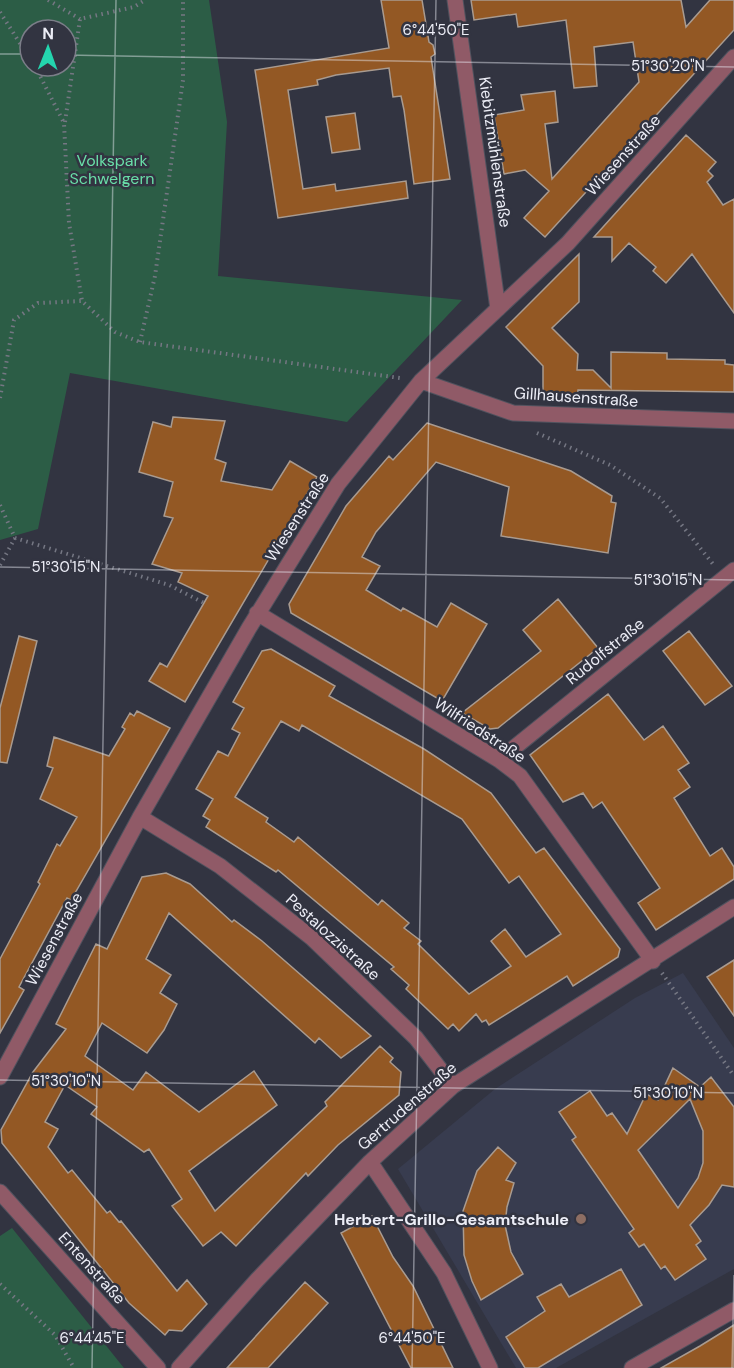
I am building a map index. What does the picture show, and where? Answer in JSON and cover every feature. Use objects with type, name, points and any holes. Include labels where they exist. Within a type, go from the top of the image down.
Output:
[{"type":"street","name":"Kiebitzmühlenstraße","points":[[455,0],[498,309]]},
{"type":"street","name":"Wiesenstraße","points":[[0,1077],[140,817],[258,614],[338,484],[421,381],[568,243],[734,57]]},
{"type":"street","name":"Gillhausenstraße","points":[[421,381],[513,413],[734,422]]},
{"type":"street","name":"Rudolfstraße","points":[[499,760],[729,574]]},
{"type":"street","name":"Wilfriedstraße","points":[[258,614],[499,760],[520,776],[653,961]]},
{"type":"street","name":"Pestalozzistraße","points":[[140,817],[220,866],[312,938],[416,1038],[453,1086]]},
{"type":"street","name":"Gertrudenstraße","points":[[180,1368],[257,1280],[370,1162],[453,1086],[653,961],[734,907]]},
{"type":"street","points":[[370,1162],[444,1274],[490,1368]]},
{"type":"street","name":"Entenstraße","points":[[0,1192],[158,1368]]},
{"type":"street","points":[[632,1368],[734,1310]]},
{"type":"path","points":[[48,0],[80,19],[134,7],[145,0]]},
{"type":"path","points":[[140,342],[154,276],[183,80],[183,0]]},
{"type":"path","points":[[0,12],[18,40]]},
{"type":"path","points":[[80,19],[64,123],[69,223],[82,301],[115,332],[140,342],[421,381]]},
{"type":"path","points":[[41,78],[64,123]]},
{"type":"path","points":[[0,398],[14,320],[38,303],[82,301]]},
{"type":"path","points":[[513,413],[535,432],[609,465],[660,498],[729,574]]},
{"type":"path","points":[[0,505],[15,538],[169,585],[204,603]]},
{"type":"path","points":[[0,565],[15,538]]},
{"type":"path","points":[[653,961],[734,1076]]},
{"type":"path","points":[[0,1284],[55,1335],[74,1368]]},
{"type":"shaded area","name":"Herbert-Grillo-Gesamtschule","points":[[683,973],[734,1048],[734,1269],[556,1368],[516,1368],[398,1169],[495,1089],[635,998]]},
{"type":"green space","name":"Volkspark Schwelgern","points":[[0,0],[209,0],[227,122],[218,276],[462,300],[347,422],[70,373],[38,529],[0,540]]},
{"type":"green space","points":[[12,1228],[124,1368],[0,1368],[0,1236]]},
{"type":"building","points":[[381,0],[422,0],[429,42],[433,45],[435,54],[431,57],[450,179],[414,184],[401,96],[393,97],[389,68],[336,75],[317,80],[318,85],[288,90],[303,189],[335,184],[336,191],[406,181],[408,198],[278,218],[255,70],[389,48]]},
{"type":"building","points":[[471,0],[681,0],[686,27],[710,0],[734,0],[734,30],[545,237],[524,218],[549,191],[525,170],[504,174],[494,115],[524,110],[521,95],[555,91],[558,122],[545,124],[552,179],[639,82],[633,42],[594,47],[597,86],[574,88],[566,20],[518,27],[516,14],[474,20]]},
{"type":"building","points":[[355,113],[360,149],[332,153],[326,117]]},
{"type":"building","points":[[686,135],[716,162],[708,171],[713,176],[707,182],[723,205],[734,199],[734,313],[692,254],[666,283],[653,271],[656,267],[629,243],[612,261],[612,237],[594,237]]},
{"type":"building","points":[[579,254],[579,302],[552,328],[578,354],[577,370],[593,370],[611,388],[611,352],[667,353],[667,359],[725,360],[725,364],[734,365],[734,392],[578,390],[577,397],[543,395],[543,366],[506,327]]},
{"type":"building","points":[[173,417],[225,421],[215,459],[226,463],[221,481],[272,490],[290,461],[317,477],[185,702],[149,681],[160,663],[167,667],[208,596],[178,582],[182,573],[152,564],[173,518],[164,516],[173,482],[139,472],[153,422],[171,427]]},
{"type":"building","points":[[427,423],[571,471],[612,496],[611,502],[616,503],[608,553],[501,536],[509,487],[436,462],[376,532],[362,557],[380,566],[366,590],[401,611],[403,608],[437,627],[451,603],[487,624],[442,701],[291,613],[289,604],[346,506],[389,456],[393,460]]},
{"type":"building","points":[[558,599],[598,648],[498,728],[490,729],[462,713],[541,651],[523,630]]},
{"type":"building","points":[[689,631],[732,686],[705,705],[663,651]]},
{"type":"building","points":[[19,636],[37,641],[7,763],[0,762],[0,708]]},
{"type":"building","points":[[271,649],[335,686],[329,696],[424,749],[491,793],[536,853],[544,848],[620,949],[618,957],[573,986],[567,976],[489,1025],[486,1020],[482,1022],[476,1014],[459,1031],[453,1024],[448,1029],[406,989],[409,985],[391,969],[394,967],[278,870],[276,872],[206,827],[210,820],[203,816],[213,799],[196,789],[218,751],[228,756],[240,733],[232,729],[244,708],[233,702],[262,651]],"holes":[[[281,721],[299,731],[302,725],[462,819],[509,883],[519,876],[561,934],[526,957],[505,929],[491,941],[511,966],[469,994],[418,944],[421,941],[404,928],[409,923],[382,900],[378,905],[298,837],[294,842],[266,822],[268,818],[235,797]]]},
{"type":"building","points":[[608,694],[644,740],[663,726],[689,763],[678,770],[690,787],[674,798],[710,856],[722,848],[734,867],[734,879],[656,930],[638,903],[660,888],[602,802],[593,808],[583,793],[563,802],[530,755]]},
{"type":"building","points":[[137,711],[170,728],[71,900],[67,898],[19,987],[24,990],[0,1033],[0,959],[40,884],[38,882],[57,844],[60,846],[77,817],[40,799],[53,768],[47,766],[54,737],[109,756],[125,729],[122,727],[130,713],[134,716]]},
{"type":"building","points":[[166,873],[190,884],[232,922],[234,920],[262,941],[371,1036],[341,1058],[319,1038],[315,1043],[169,913],[146,959],[171,975],[160,993],[177,1004],[164,1030],[147,1053],[102,1023],[85,1056],[133,1090],[146,1072],[199,1112],[254,1071],[277,1105],[189,1171],[215,1211],[327,1106],[325,1102],[380,1046],[393,1058],[390,1062],[401,1072],[399,1095],[338,1145],[308,1176],[306,1173],[236,1246],[221,1232],[203,1246],[172,1206],[182,1199],[149,1149],[144,1152],[91,1114],[97,1107],[65,1085],[45,1122],[58,1129],[48,1147],[68,1173],[72,1170],[107,1213],[110,1211],[119,1222],[121,1221],[177,1291],[187,1280],[207,1304],[182,1331],[169,1330],[165,1335],[129,1303],[2,1143],[1,1130],[33,1072],[66,1029],[56,1024],[96,944],[107,949],[142,877]]},
{"type":"building","points":[[734,960],[734,1016],[707,977]]},
{"type":"building","points":[[673,1068],[700,1087],[711,1077],[734,1107],[734,1187],[722,1185],[709,1205],[690,1225],[701,1241],[696,1245],[706,1259],[675,1280],[665,1266],[661,1269],[644,1244],[639,1247],[629,1233],[634,1229],[572,1140],[576,1137],[559,1112],[590,1091],[607,1116],[612,1113],[627,1134],[646,1094],[658,1100]],"holes":[[[690,1099],[703,1131],[703,1163],[698,1178],[678,1208],[638,1150]]]},
{"type":"building","points":[[498,1147],[516,1163],[506,1180],[514,1183],[507,1207],[505,1225],[511,1252],[523,1274],[481,1300],[464,1255],[463,1211],[477,1171]]},
{"type":"building","points":[[372,1216],[393,1257],[413,1286],[453,1368],[411,1368],[341,1233]]},
{"type":"building","points":[[621,1269],[642,1305],[538,1368],[525,1368],[506,1337],[545,1311],[537,1297],[561,1284],[569,1297]]},
{"type":"building","points":[[305,1282],[328,1303],[268,1368],[227,1368]]},
{"type":"building","points":[[734,1325],[734,1368],[661,1368],[700,1346]]},
{"type":"place","name":"Herbert-Grillo-Gesamtschule","points":[[581,1219]]}]
